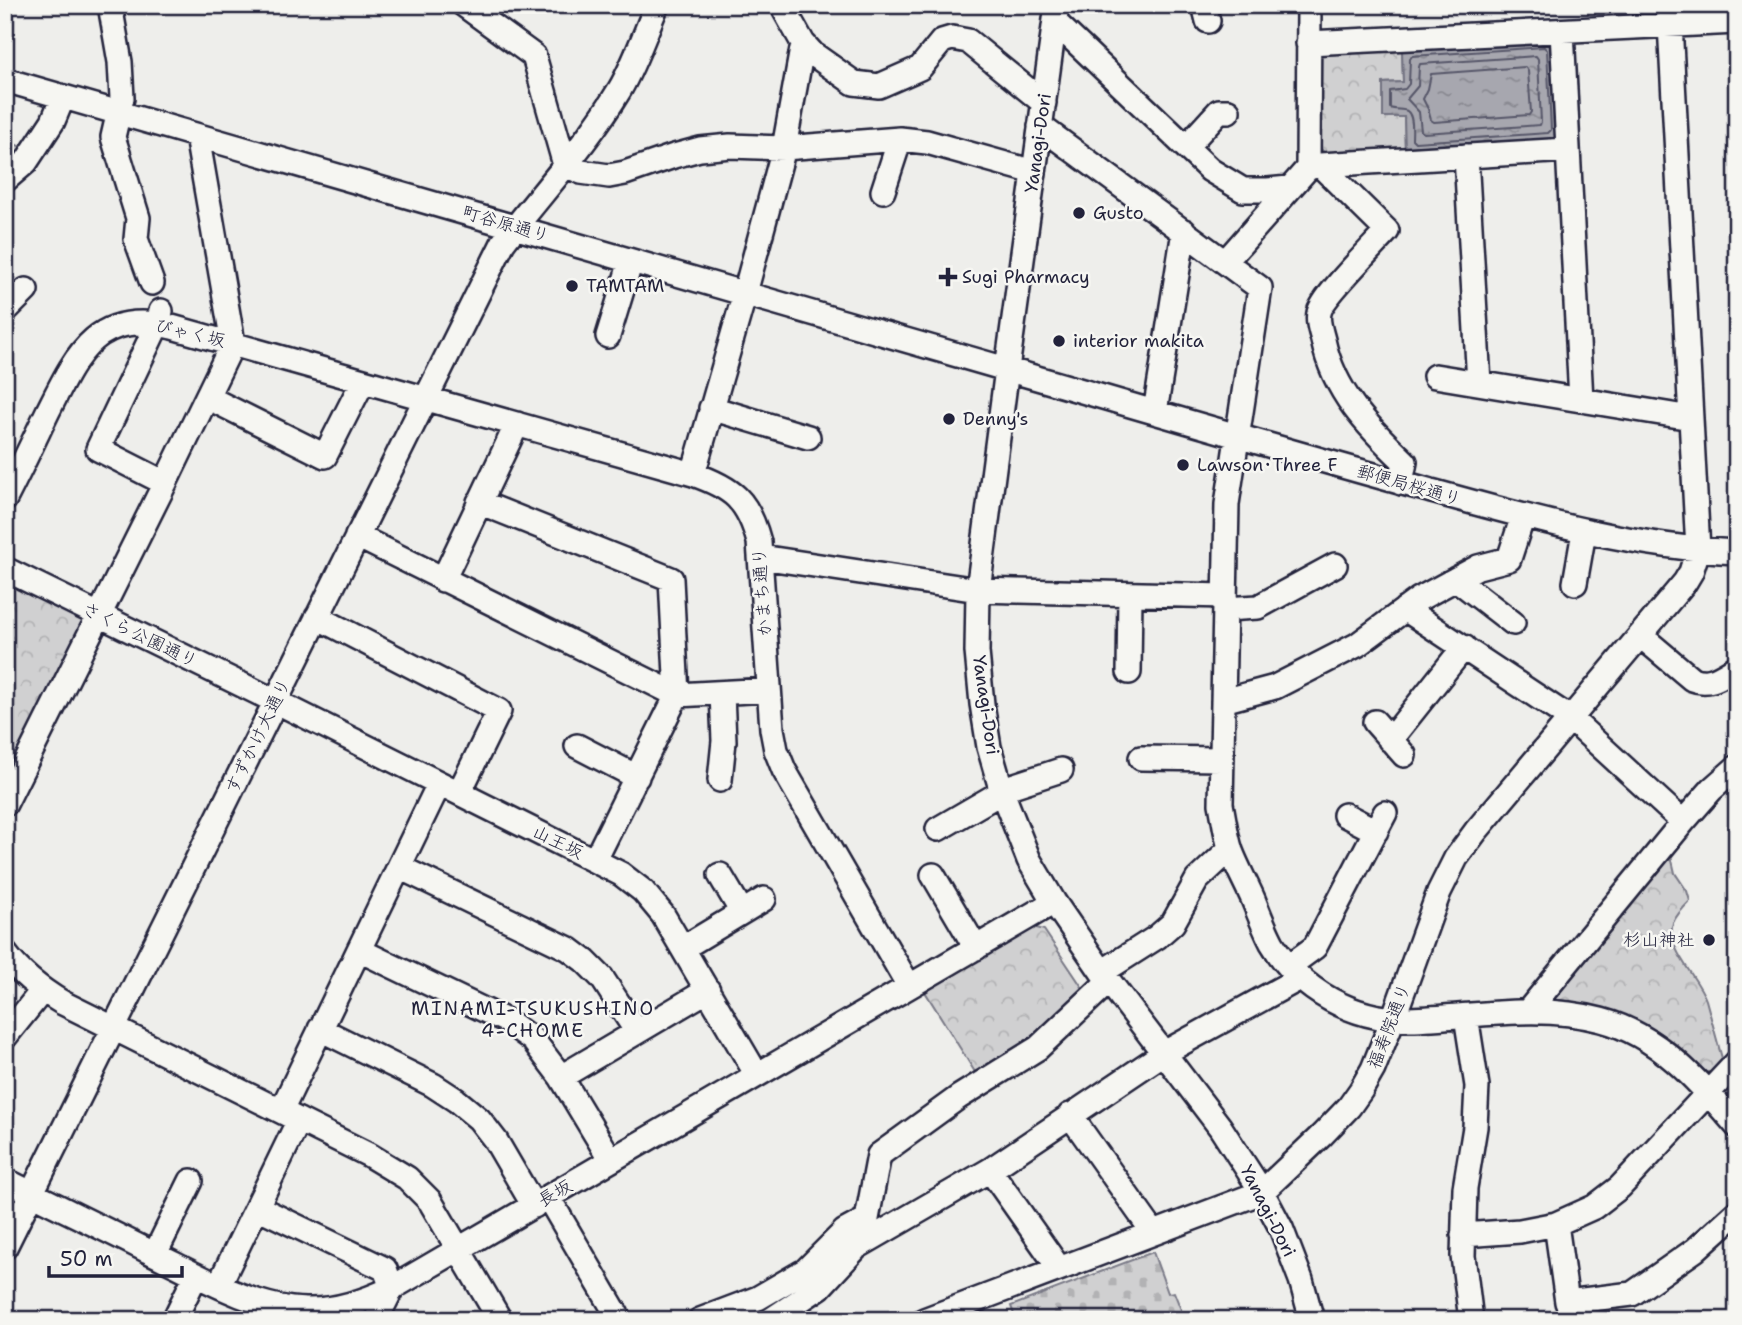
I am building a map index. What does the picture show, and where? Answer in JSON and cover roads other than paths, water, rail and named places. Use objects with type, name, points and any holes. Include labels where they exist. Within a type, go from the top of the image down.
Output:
[{"type":"street","points":[[110,5],[122,97],[113,137],[138,218],[136,239],[152,283]]},
{"type":"street","points":[[464,5],[534,56],[565,165],[581,172],[609,176],[625,173],[701,149],[730,146],[784,148],[900,139],[927,142],[1034,172]]},
{"type":"street","name":"すずかけ大通り","points":[[5,1247],[503,243],[602,117],[621,88],[657,5]]},
{"type":"street","points":[[785,5],[785,11],[803,43],[813,54],[854,83],[879,86],[919,68],[942,41],[952,37],[968,41],[1044,103]]},
{"type":"street","points":[[1309,5],[1308,43],[1314,167],[1387,232],[1326,298],[1319,313],[1325,351],[1338,383],[1369,428],[1405,463],[1401,483]]},
{"type":"street","points":[[1056,13],[1210,170],[1243,190],[1289,188]]},
{"type":"street","name":"Yanagi-Dori","points":[[1056,13],[978,590],[977,652],[989,747],[1002,792],[1029,860],[1054,902],[1220,1127],[1262,1192],[1281,1228],[1301,1280],[1312,1320]]},
{"type":"street","points":[[1308,43],[1562,31],[1670,16],[1737,22]]},
{"type":"street","points":[[1670,16],[1698,550]]},
{"type":"street","points":[[1562,31],[1581,400]]},
{"type":"street","points":[[694,474],[784,148],[803,43]]},
{"type":"street","name":"町谷原通り","points":[[5,80],[1007,369]]},
{"type":"street","points":[[5,180],[26,162],[53,121],[63,97]]},
{"type":"street","points":[[1186,147],[1219,111],[1228,111]]},
{"type":"street","points":[[1040,126],[1261,288],[1227,503],[1221,804],[1230,849],[1273,944],[1294,972],[1324,996],[1343,1007],[1366,1015],[1393,1019],[1528,1011],[1564,1013],[1602,1020],[1637,1033],[1668,1054],[1708,1092],[1737,1126]]},
{"type":"street","points":[[5,804],[13,772],[100,615],[233,343],[197,136]]},
{"type":"street","points":[[883,191],[900,139]]},
{"type":"street","points":[[1226,262],[1289,188],[1314,167],[1568,150]]},
{"type":"street","points":[[1466,156],[1479,383]]},
{"type":"street","points":[[1155,412],[1184,231]]},
{"type":"street","points":[[608,336],[631,261]]},
{"type":"street","points":[[5,311],[26,290]]},
{"type":"street","points":[[159,317],[98,449],[165,483]]},
{"type":"street","name":"びゃく坂","points":[[5,499],[67,373],[80,353],[93,340],[121,325],[159,317],[233,343],[425,398]]},
{"type":"street","name":"郵便局桜通り","points":[[1007,369],[1238,437],[1584,532],[1698,550],[1737,552]]},
{"type":"street","points":[[1435,376],[1691,418]]},
{"type":"street","points":[[207,397],[325,456],[363,381]]},
{"type":"street","name":"かまち通り","points":[[425,398],[694,474],[729,490],[744,506],[754,523],[761,557],[772,729],[776,750],[783,770],[909,986]]},
{"type":"street","points":[[711,408],[808,437]]},
{"type":"street","points":[[443,580],[517,424]]},
{"type":"street","points":[[480,502],[671,579],[677,695],[595,860]]},
{"type":"street","points":[[1223,701],[1275,687],[1357,645],[1419,599],[1478,567],[1509,559],[1522,516]]},
{"type":"street","points":[[1575,583],[1584,532]]},
{"type":"street","points":[[356,536],[677,695],[769,690]]},
{"type":"street","name":"福寿院通り","points":[[924,1320],[1262,1192],[1322,1135],[1349,1107],[1373,1069],[1438,892],[1456,858],[1685,582],[1698,550]]},
{"type":"street","points":[[761,557],[978,590],[1130,594],[1258,607],[1335,565]]},
{"type":"street","name":"さくら公園通り","points":[[5,569],[275,701]]},
{"type":"street","points":[[1456,579],[1513,622]]},
{"type":"street","points":[[1129,672],[1130,594]]},
{"type":"street","points":[[1405,609],[1571,719],[1683,822]]},
{"type":"street","points":[[219,1285],[257,1207],[320,1030],[399,867],[499,710],[317,617]]},
{"type":"street","points":[[1641,636],[1692,679],[1702,683],[1737,667]]},
{"type":"street","points":[[1375,722],[1397,747],[1464,647]]},
{"type":"street","points":[[720,780],[724,741],[722,692]]},
{"type":"street","name":"山王坂","points":[[275,701],[595,860],[621,874],[643,891],[663,915],[757,1075]]},
{"type":"street","points":[[577,746],[637,776]]},
{"type":"street","points":[[1142,760],[1222,759]]},
{"type":"street","points":[[1528,1011],[1683,822],[1712,789],[1737,767]]},
{"type":"street","points":[[938,829],[1012,786],[1061,771]]},
{"type":"street","points":[[758,1298],[772,1319],[820,1286],[857,1247],[990,1170],[1164,1053],[1294,972],[1315,947],[1380,822],[1345,814]]},
{"type":"street","points":[[700,1320],[758,1298],[806,1270],[845,1231],[867,1219],[879,1155],[959,1097],[1038,1048],[1106,976],[1173,923],[1197,880],[1230,849]]},
{"type":"street","points":[[399,867],[569,949],[602,978],[637,1032]]},
{"type":"street","points":[[720,875],[742,912]]},
{"type":"street","points":[[933,875],[976,948]]},
{"type":"street","points":[[683,948],[764,899]]},
{"type":"street","name":"長坂","points":[[5,1180],[250,1299],[276,1307],[306,1310],[336,1308],[366,1300],[392,1287],[1054,902]]},
{"type":"street","points":[[359,950],[507,1021],[533,1040],[562,1077],[611,1160]]},
{"type":"street","points":[[5,953],[26,977],[63,1003],[369,1154],[407,1178],[430,1201],[499,1319]]},
{"type":"street","points":[[5,1037],[42,990]]},
{"type":"street","points":[[562,1077],[708,990]]},
{"type":"street","points":[[1466,1016],[1477,1086],[1475,1127],[1465,1188],[1463,1256],[1471,1320]]},
{"type":"street","points":[[320,1030],[433,1085],[480,1119],[541,1201],[620,1320]]},
{"type":"street","points":[[1464,1235],[1520,1231],[1556,1224],[1594,1207],[1620,1186],[1737,1062]]},
{"type":"street","points":[[1070,1115],[1153,1232]]},
{"type":"street","points":[[990,1170],[1059,1268]]},
{"type":"street","points":[[155,1254],[191,1181]]},
{"type":"street","points":[[257,1207],[384,1269],[392,1287],[376,1320]]},
{"type":"street","points":[[1556,1224],[1567,1301],[1632,1294],[1695,1250],[1737,1212]]},
{"type":"street","points":[[174,1320],[196,1275]]},
{"type":"water","points":[[1548,39],[1553,44],[1558,136],[1553,140],[1405,150],[1404,117],[1383,117],[1383,83],[1403,82],[1402,49]]},
{"type":"place","name":"Gusto","points":[[1079,213]]},
{"type":"place","name":"Sugi Pharmacy","points":[[948,277]]},
{"type":"place","name":"TAMTAM","points":[[572,286]]},
{"type":"place","name":"interior makita","points":[[1059,341]]},
{"type":"place","name":"Denny's","points":[[949,419]]},
{"type":"place","name":"Lawson･Three F","points":[[1183,465]]},
{"type":"place","name":"杉山神社","points":[[1709,940]]},
{"type":"district","name":"MINAMI-TSUKUSHINO 4-CHOME","points":[[533,1019]]}]
